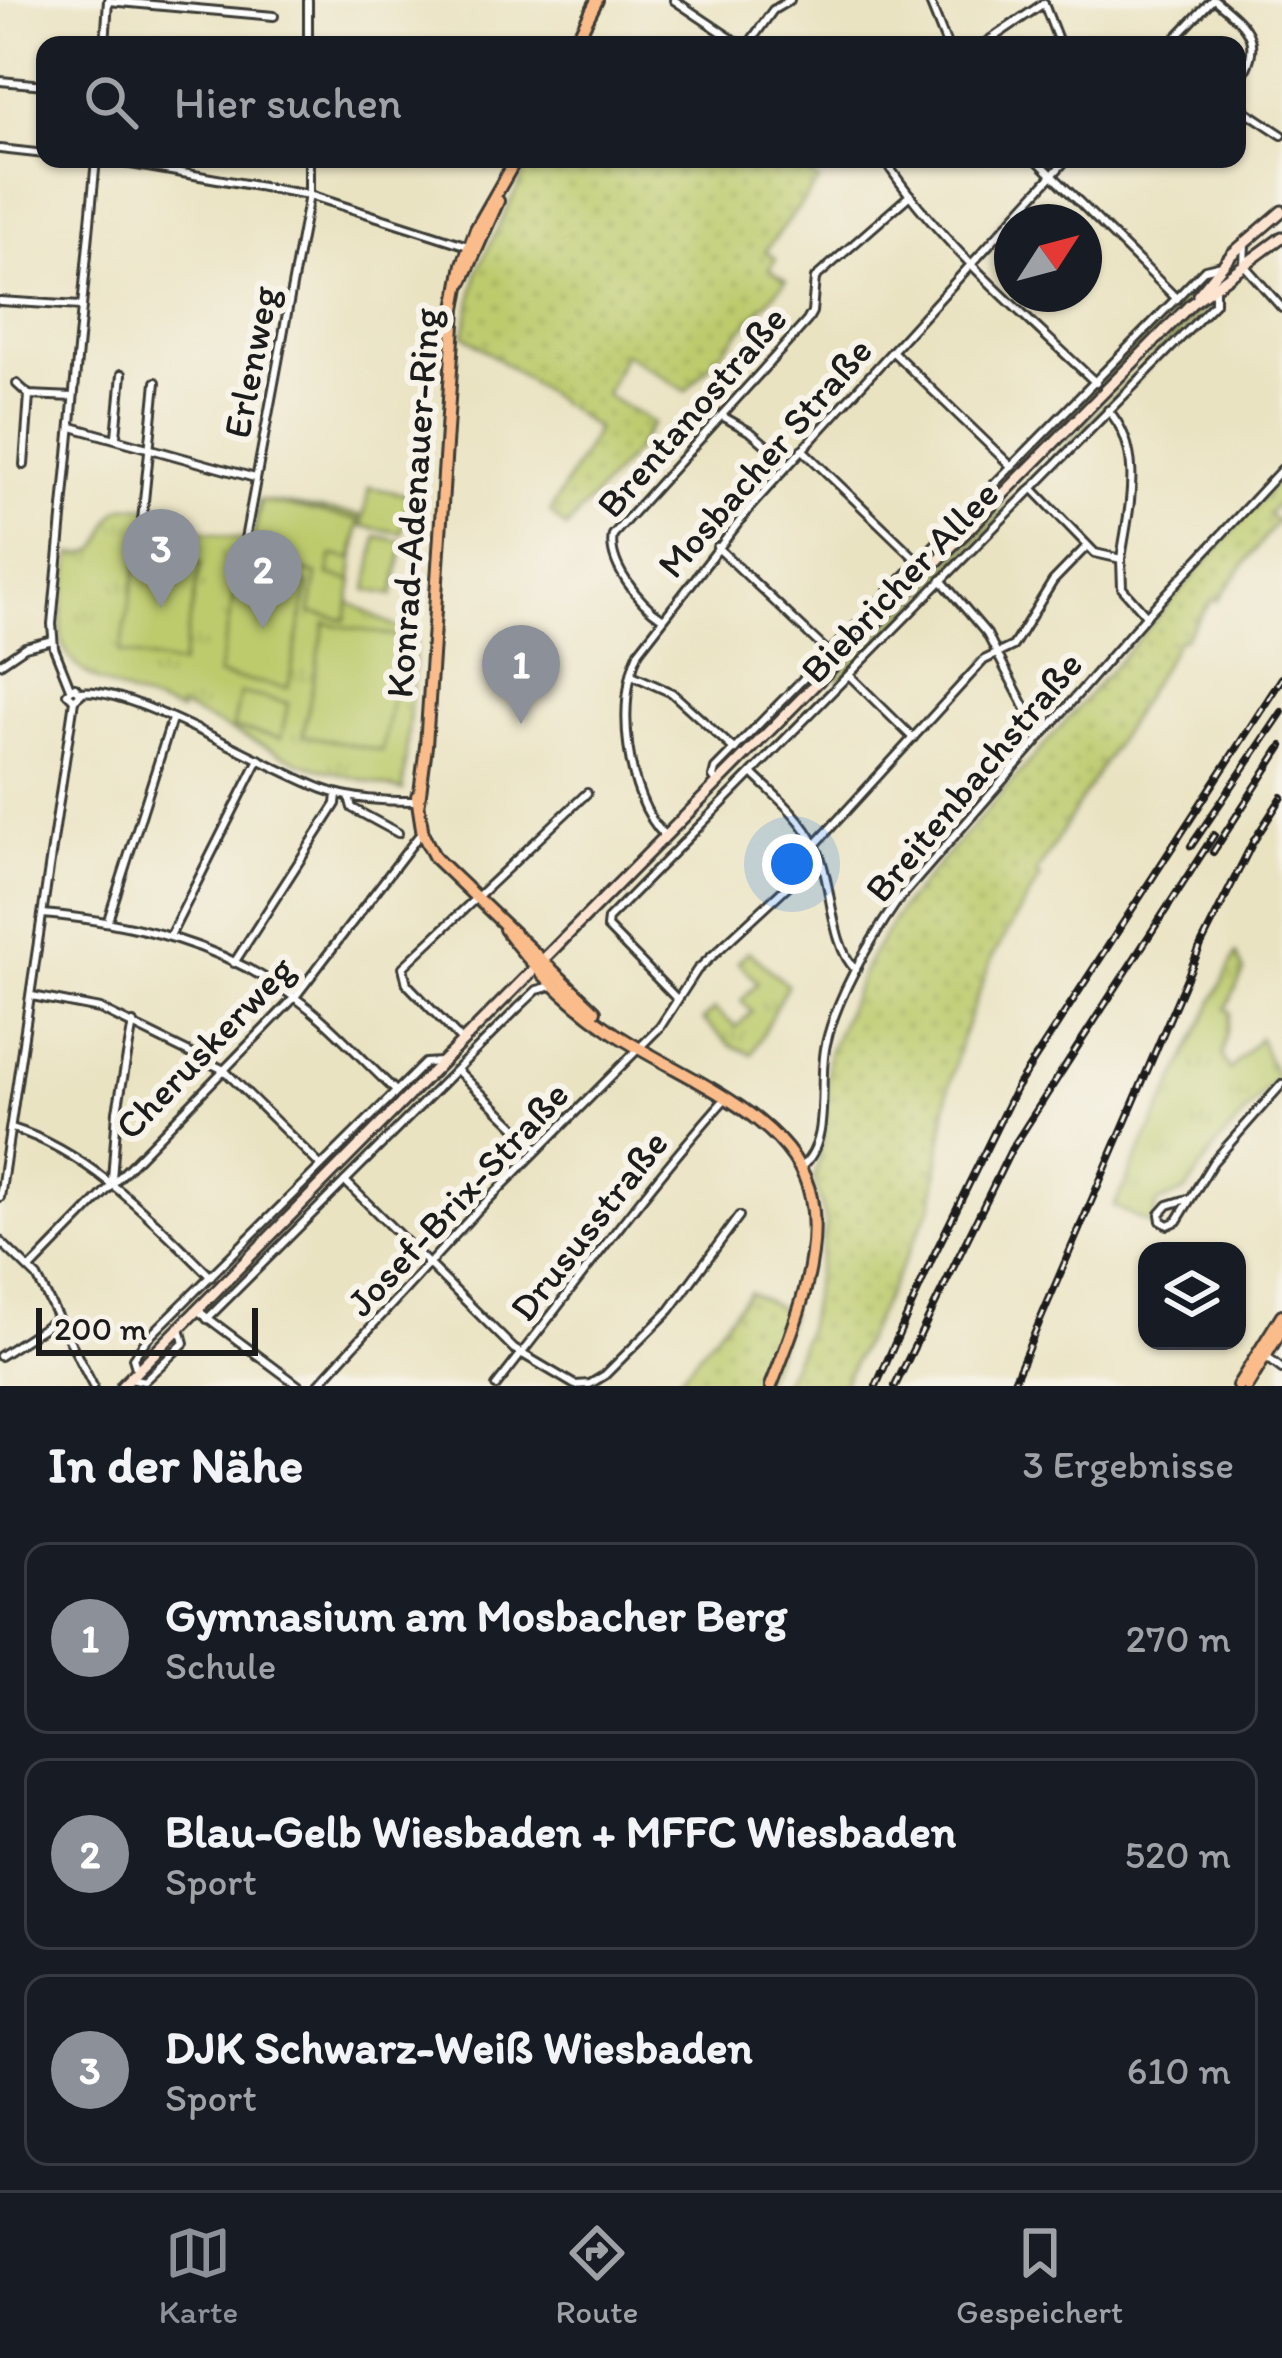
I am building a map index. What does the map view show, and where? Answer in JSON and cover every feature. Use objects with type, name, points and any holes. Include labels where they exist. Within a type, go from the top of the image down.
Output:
[{"type":"main road","points":[[579,36],[597,0]]},
{"type":"main road","name":"Konrad-Adenauer-Ring","points":[[512,168],[472,248],[453,322],[425,722],[416,784],[422,831],[430,850],[538,964]]},
{"type":"main road","name":"Biebricher Allee","points":[[130,1378],[1191,304],[1246,240],[1282,212]]},
{"type":"main road","name":"Biebricher Allee","points":[[1191,304],[1282,237]]},
{"type":"main road","points":[[538,964],[555,986],[633,1045],[774,1134],[801,1168],[812,1200],[812,1244],[796,1316],[771,1386]]},
{"type":"main road","points":[[538,964],[633,1045]]},
{"type":"main road","points":[[1242,1386],[1282,1315]]},
{"type":"main road","points":[[1242,1386],[1282,1329]]},
{"type":"street","points":[[308,0],[308,36]]},
{"type":"street","points":[[674,0],[731,36]]},
{"type":"street","points":[[752,36],[772,10],[790,0]]},
{"type":"street","points":[[928,0],[943,36]]},
{"type":"street","points":[[1178,36],[1214,0],[1242,22],[1250,35],[1246,69]]},
{"type":"street","points":[[105,36],[108,1],[274,16]]},
{"type":"street","points":[[995,36],[1044,1],[1057,36]]},
{"type":"street","points":[[0,80],[36,84]]},
{"type":"street","points":[[1246,111],[1282,135]]},
{"type":"street","points":[[0,149],[36,153]]},
{"type":"street","points":[[74,704],[53,640],[80,306],[98,168]]},
{"type":"street","points":[[152,168],[310,195],[472,248]]},
{"type":"street","name":"Erlenweg","points":[[245,539],[310,195],[309,168]]},
{"type":"street","points":[[890,168],[972,262],[1096,383]]},
{"type":"street","points":[[1045,168],[1177,298]]},
{"type":"street","name":"Mosbacher Straße","points":[[665,836],[645,807],[630,757],[631,675],[639,651],[788,464],[1060,168]]},
{"type":"street","name":"Brentanostraße","points":[[662,618],[635,593],[611,540],[811,316],[815,278],[910,195]]},
{"type":"street","points":[[1246,240],[1244,265],[1282,308]]},
{"type":"street","points":[[1268,248],[1282,250]]},
{"type":"street","name":"Biebricher Allee","points":[[719,784],[713,773],[735,750],[1207,268],[1222,265]]},
{"type":"street","name":"Biebricher Allee","points":[[677,999],[607,924],[630,894],[1214,303],[1215,286]]},
{"type":"street","points":[[0,301],[80,306]]},
{"type":"street","points":[[892,351],[1012,467]]},
{"type":"street","points":[[116,437],[122,374]]},
{"type":"street","points":[[142,521],[156,382]]},
{"type":"street","points":[[16,384],[29,395],[73,398]]},
{"type":"street","points":[[24,465],[29,395]]},
{"type":"street","points":[[1108,410],[1123,431],[1133,475],[1121,559],[1122,588],[1146,616]]},
{"type":"street","points":[[722,416],[752,433],[788,464]]},
{"type":"street","points":[[72,427],[255,478]]},
{"type":"street","points":[[802,449],[920,563]]},
{"type":"street","name":"Breitenbachstraße","points":[[801,1168],[818,1142],[826,1040],[856,970],[896,903],[1146,616],[1282,469]]},
{"type":"street","points":[[1032,488],[1097,554],[1121,559]]},
{"type":"street","points":[[815,845],[984,660],[1018,640],[1061,571],[1087,546]]},
{"type":"street","points":[[718,548],[830,653]]},
{"type":"street","points":[[941,580],[978,622],[1040,736]]},
{"type":"street","points":[[0,664],[25,647],[53,640]]},
{"type":"street","points":[[631,675],[672,693],[735,750]]},
{"type":"street","points":[[849,675],[913,739]]},
{"type":"street","points":[[66,681],[172,719],[337,794],[419,801]]},
{"type":"street","points":[[0,1197],[74,704],[84,691]]},
{"type":"street","points":[[108,920],[172,719]]},
{"type":"street","points":[[171,934],[259,759]]},
{"type":"street","points":[[752,773],[802,824],[815,845],[844,955],[856,970]]},
{"type":"street","points":[[462,1041],[407,984],[402,973],[406,962],[586,793]]},
{"type":"street","points":[[234,963],[336,804],[337,794]]},
{"type":"street","points":[[350,797],[352,808],[398,833]]},
{"type":"street","name":"Cheruskerweg","points":[[31,1268],[295,997],[422,831]]},
{"type":"street","points":[[406,852],[430,850]]},
{"type":"street","name":"Josef-Brix-Straße","points":[[317,1386],[633,1045],[665,1021],[697,970],[820,856]]},
{"type":"street","points":[[606,897],[630,894]]},
{"type":"street","points":[[43,914],[108,920],[171,934],[234,963],[295,997],[395,1091]]},
{"type":"street","points":[[207,1319],[537,990],[555,986]]},
{"type":"street","points":[[32,996],[100,1009],[224,1070],[321,1166]]},
{"type":"street","points":[[505,1021],[506,996]]},
{"type":"street","points":[[112,1183],[133,1023]]},
{"type":"street","name":"Biebricher Allee","points":[[130,1378],[134,1354],[211,1276],[395,1091],[428,1061],[443,1062]]},
{"type":"street","points":[[457,1070],[538,1149]]},
{"type":"street","points":[[1191,1198],[1165,1207],[1161,1221],[1173,1224],[1191,1198],[1220,1153],[1282,1084]]},
{"type":"street","name":"Drususstraße","points":[[496,1386],[627,1221],[654,1179],[725,1099]]},
{"type":"street","points":[[12,1128],[112,1183],[211,1276]]},
{"type":"street","points":[[113,1153],[133,1162]]},
{"type":"street","points":[[345,1181],[521,1354],[575,1385],[598,1380],[679,1299],[739,1216]]},
{"type":"street","points":[[0,1241],[31,1268],[93,1386]]},
{"type":"street","points":[[197,1310],[298,1386]]},
{"type":"street","points":[[0,1357],[57,1319]]},
{"type":"street","points":[[1265,1356],[1282,1369]]},
{"type":"green space","points":[[527,168],[800,168],[819,181],[765,251],[776,259],[769,269],[786,281],[686,391],[624,353],[606,395],[653,423],[634,452],[566,528],[550,512],[597,429],[464,335],[478,269]]},
{"type":"green space","points":[[1210,269],[1187,299],[805,687],[803,684]]},
{"type":"green space","points":[[1213,295],[1214,300],[840,681],[836,677]]},
{"type":"green space","points":[[1282,476],[1282,498],[1268,514],[1277,521],[1217,601],[1213,599],[1183,640],[1179,639],[1036,874],[1040,878],[992,958],[961,1040],[948,1092],[933,1203],[842,1386],[782,1386],[805,1335],[826,1225],[814,1178],[825,1134],[829,1053],[867,963],[903,905]]},
{"type":"green space","points":[[369,487],[409,495],[402,533],[362,526]]},
{"type":"green space","points":[[259,500],[360,515],[349,602],[416,638],[403,791],[303,764],[180,707],[180,712],[129,695],[93,678],[68,655],[61,620],[72,554],[85,554],[99,546],[119,510],[149,507],[149,519],[251,542]]},
{"type":"green space","points":[[261,501],[359,520],[352,559],[332,555],[328,575],[353,581],[346,620],[310,613],[317,574],[249,561]]},
{"type":"green space","points":[[377,536],[404,542],[393,595],[367,590]]},
{"type":"green space","points":[[140,551],[201,563],[181,665],[120,653]]},
{"type":"green space","points":[[239,570],[308,584],[288,688],[218,675]]},
{"type":"green space","points":[[325,623],[404,638],[382,751],[303,735]]},
{"type":"green space","points":[[240,693],[288,703],[281,738],[233,728]]},
{"type":"green space","points":[[748,951],[787,985],[752,1054],[730,1045],[703,1020],[714,1009],[736,1027],[752,1012],[741,1001],[758,982],[738,962]]},
{"type":"green space","points":[[1236,954],[1244,971],[1226,1009],[1231,1012],[1222,1056],[1230,1070],[1259,1038],[1277,1078],[1215,1148],[1186,1191],[1157,1204],[1152,1225],[1114,1206]]},
{"type":"green space","points":[[749,1292],[791,1314],[762,1386],[673,1386]]},
{"type":"railway","points":[[876,1386],[1016,1088],[1282,678]]},
{"type":"railway","points":[[1191,846],[1282,712]]},
{"type":"railway","points":[[1213,852],[1282,746]]},
{"type":"railway","points":[[1012,1386],[1201,945],[1253,842],[1282,797]]},
{"type":"railway","points":[[895,1386],[1011,1150],[1214,835]]},
{"type":"place","name":"DJK Schwarz-Weiß Wiesbaden","points":[[161,608]]},
{"type":"place","name":"Blau-Gelb Wiesbaden + MFFC Wiesbaden","points":[[263,629]]},
{"type":"place","name":"Gymnasium am Mosbacher Berg","points":[[521,724]]}]
